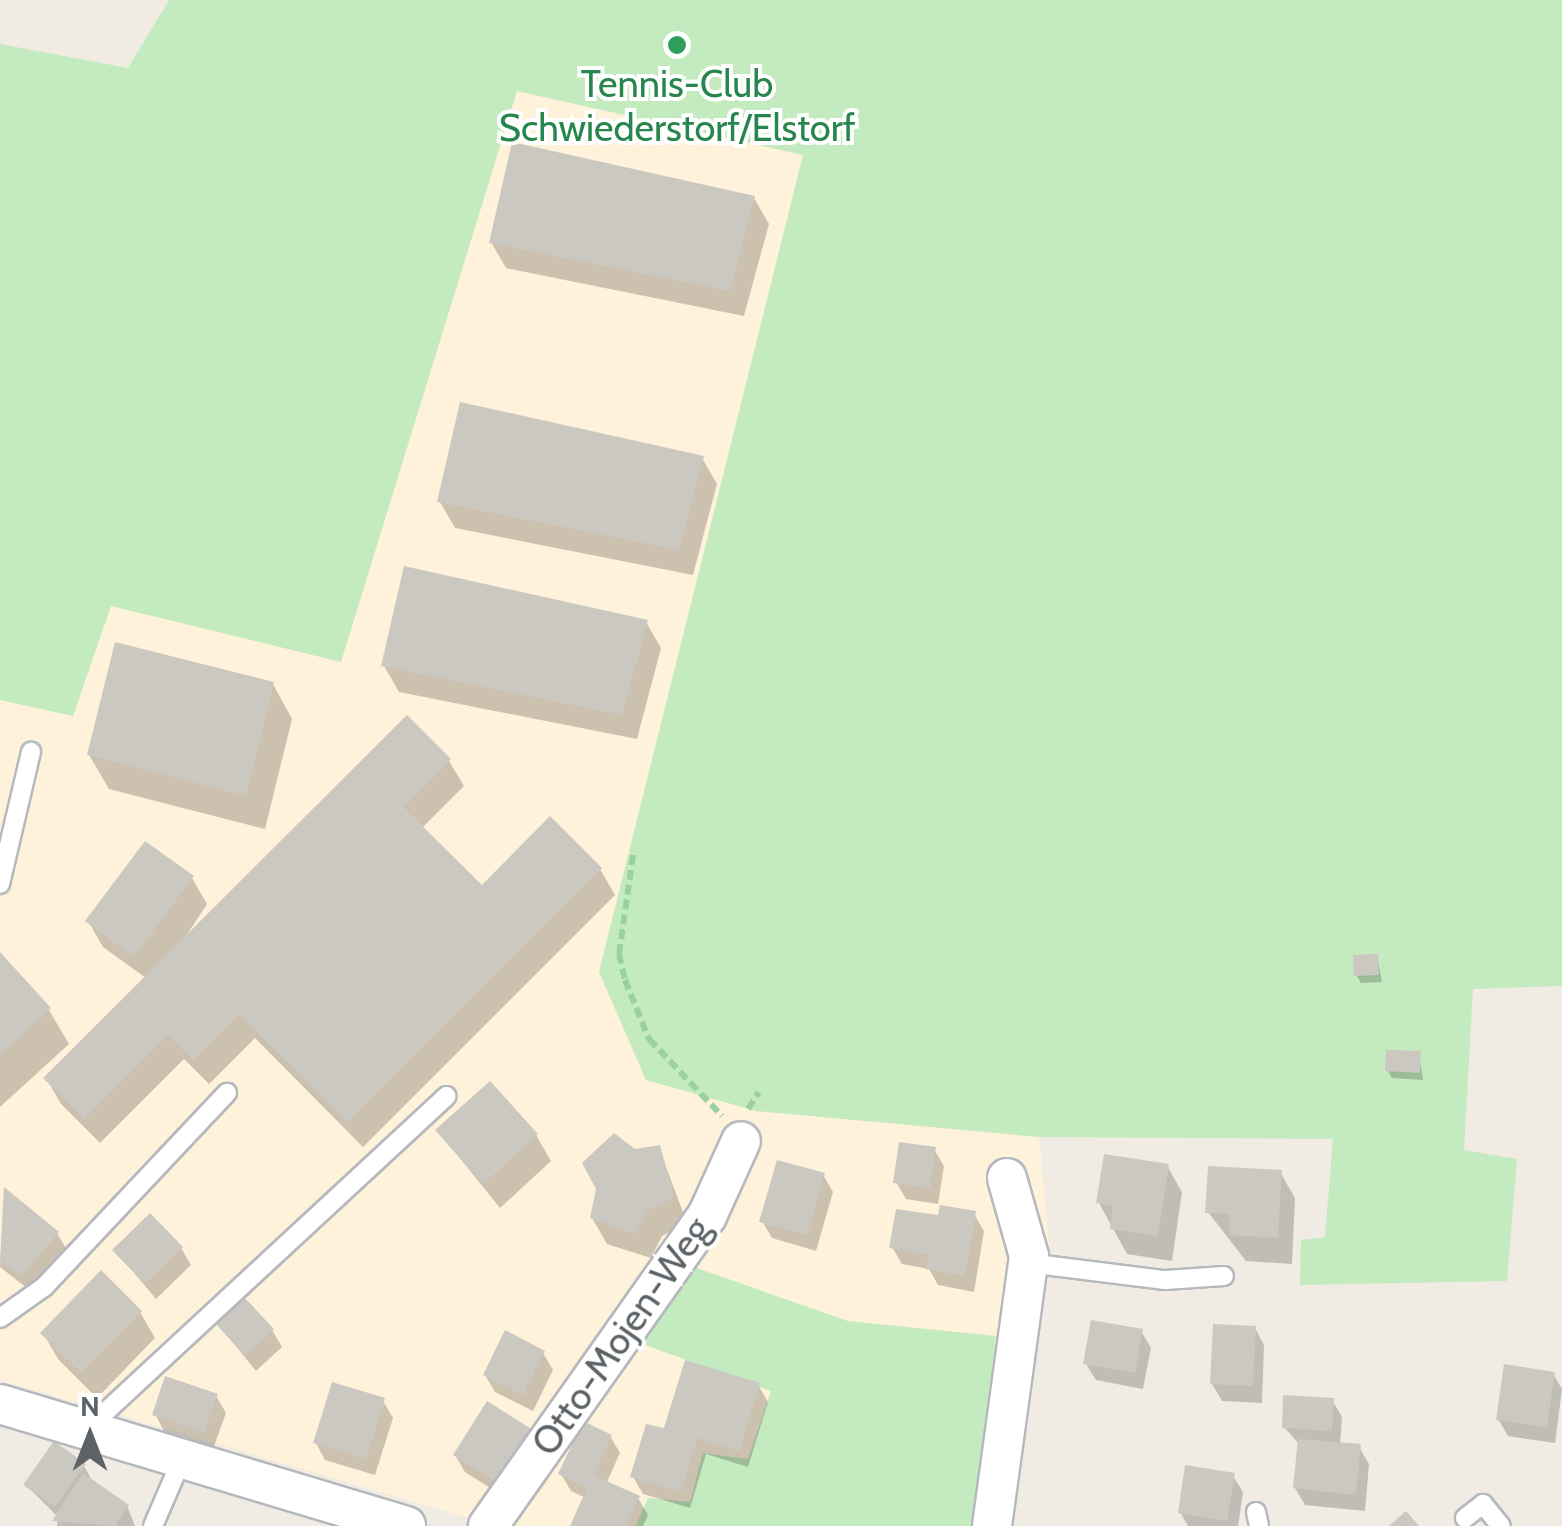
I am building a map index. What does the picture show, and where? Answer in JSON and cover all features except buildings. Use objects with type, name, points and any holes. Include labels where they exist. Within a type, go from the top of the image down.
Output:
[{"type":"street","name":"Otto-Mojen-Weg","points":[[488,1526],[707,1216],[741,1141]]},
{"type":"street","points":[[992,1526],[1028,1263],[1007,1178]]},
{"type":"street","points":[[0,1404],[406,1526]]},
{"type":"lane","points":[[0,884],[31,752]]},
{"type":"lane","points":[[0,1318],[44,1287],[227,1092]]},
{"type":"lane","points":[[87,1430],[446,1096]]},
{"type":"lane","points":[[1028,1263],[1165,1280],[1224,1276]]},
{"type":"lane","points":[[152,1526],[182,1458]]},
{"type":"lane","points":[[1465,1518],[1483,1504],[1502,1526]]},
{"type":"path","points":[[633,855],[619,954],[634,1008],[649,1039],[741,1141]]},
{"type":"shaded area","points":[[517,91],[804,155],[599,972],[756,1111],[1039,1137],[1050,1255],[1013,1526],[496,1526],[0,1380],[0,700],[73,715],[110,605],[341,661]]},
{"type":"green space","points":[[169,0],[1562,0],[1562,986],[1473,989],[1464,1150],[1517,1159],[1507,1281],[1300,1285],[1301,1240],[1325,1237],[1333,1139],[1039,1137],[756,1111],[646,1080],[599,972],[803,155],[517,91],[341,662],[111,606],[73,716],[0,700],[0,44],[128,68]]},
{"type":"green space","points":[[688,1265],[848,1321],[996,1336],[974,1526],[636,1526],[648,1498],[690,1502],[703,1453],[748,1459],[771,1391],[637,1342]]},
{"type":"place","name":"Tennis-Club Schwiederstorf/Elstorf","points":[[677,45]]}]
